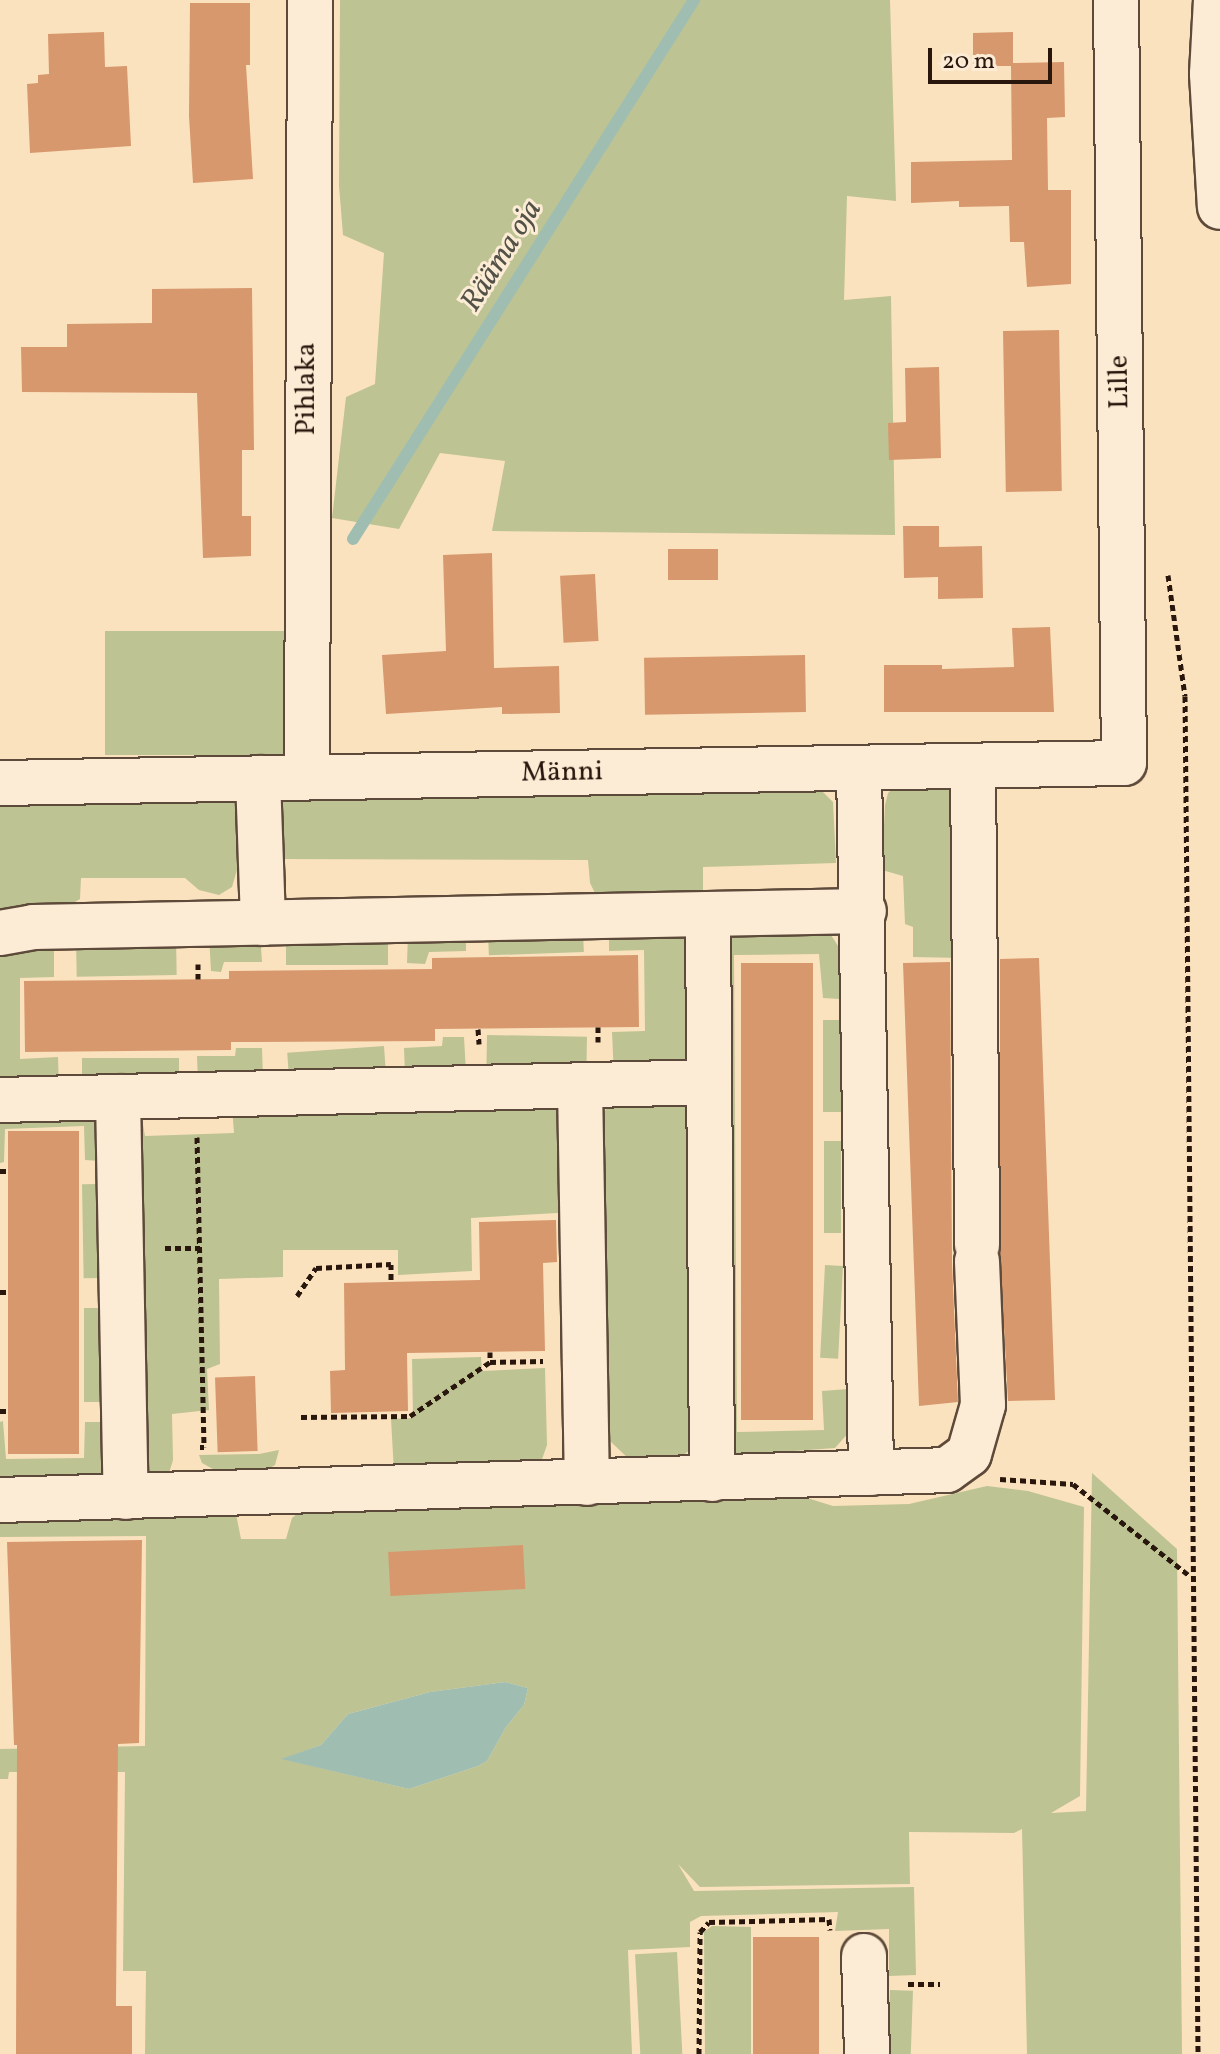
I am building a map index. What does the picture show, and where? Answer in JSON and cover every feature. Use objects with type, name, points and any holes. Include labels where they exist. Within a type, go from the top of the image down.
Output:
[{"type":"street","name":"Pihlaka","points":[[307,777],[310,0]]},
{"type":"street","name":"Lille","points":[[1116,0],[1124,763]]},
{"type":"street","points":[[1216,0],[1212,74],[1220,207]]},
{"type":"street","name":"Männi","points":[[0,783],[1124,763]]},
{"type":"street","points":[[0,1500],[947,1470],[969,1454],[983,1405],[977,1253],[973,766]]},
{"type":"street","points":[[859,768],[864,911],[871,1473]]},
{"type":"street","points":[[258,778],[263,923]]},
{"type":"street","points":[[0,933],[33,927],[864,911]]},
{"type":"street","points":[[708,914],[712,1479]]},
{"type":"street","points":[[0,1100],[709,1082]]},
{"type":"street","points":[[580,1086],[587,1483]]},
{"type":"street","points":[[118,1097],[126,1497]]},
{"type":"street","points":[[847,1946],[867,2054]]},
{"type":"path","points":[[1167,567],[1185,696],[1191,1577],[1198,2054]]},
{"type":"path","points":[[188,1495],[187,1447],[204,1447],[196,1096]]},
{"type":"path","points":[[0,1171],[9,1171]]},
{"type":"path","points":[[297,1296],[316,1268],[391,1264],[391,1282]]},
{"type":"path","points":[[0,1292],[9,1292]]},
{"type":"path","points":[[490,1352],[490,1362]]},
{"type":"path","points":[[301,1417],[410,1416],[490,1362],[585,1359]]},
{"type":"path","points":[[0,1411],[10,1411]]},
{"type":"path","points":[[947,1470],[1009,1480],[1073,1484],[1191,1577]]},
{"type":"path","points":[[699,2054],[700,1932],[709,1922],[829,1919],[847,1946]]},
{"type":"green space","points":[[340,0],[890,0],[896,201],[847,196],[844,300],[891,296],[895,535],[492,531],[505,461],[440,453],[399,529],[332,518],[346,397],[375,384],[384,253],[343,235],[339,186]]},
{"type":"green space","points":[[105,631],[284,631],[284,755],[105,755]]},
{"type":"green space","points":[[942,781],[955,793],[962,958],[913,957],[913,927],[905,924],[903,876],[882,870],[885,805],[888,793],[899,783]]},
{"type":"green space","points":[[232,788],[240,805],[241,856],[232,887],[219,895],[199,890],[185,878],[81,878],[80,899],[56,913],[0,921],[0,796]]},
{"type":"green space","points":[[820,789],[833,802],[836,863],[703,867],[703,904],[597,897],[590,883],[588,860],[274,859],[276,800]]},
{"type":"green space","points":[[583,929],[584,952],[489,955],[488,932]]},
{"type":"green space","points":[[609,929],[693,930],[696,1059],[614,1076],[612,1032],[645,1031],[644,950],[609,951]]},
{"type":"green space","points":[[466,930],[466,951],[429,952],[425,964],[407,963],[408,933]]},
{"type":"green space","points":[[821,931],[831,935],[840,949],[840,999],[823,998],[819,954],[734,955],[737,1432],[824,1430],[822,1391],[848,1389],[850,1431],[835,1448],[737,1455],[724,1446],[722,932]]},
{"type":"green space","points":[[260,933],[262,962],[224,962],[221,972],[211,971],[209,935]]},
{"type":"green space","points":[[286,933],[388,933],[388,965],[286,965]]},
{"type":"green space","points":[[176,936],[177,975],[77,977],[76,938]]},
{"type":"green space","points":[[54,937],[54,977],[20,978],[20,1059],[58,1057],[59,1087],[0,1088],[0,946]]},
{"type":"green space","points":[[823,1020],[841,1020],[841,1112],[823,1112]]},
{"type":"green space","points":[[487,1035],[587,1037],[586,1079],[486,1077]]},
{"type":"green space","points":[[443,1037],[464,1037],[466,1072],[405,1075],[404,1048],[442,1046]]},
{"type":"green space","points":[[384,1046],[386,1075],[289,1082],[287,1053]]},
{"type":"green space","points":[[236,1048],[262,1048],[263,1078],[198,1082],[197,1056],[235,1056]]},
{"type":"green space","points":[[82,1058],[179,1058],[179,1085],[82,1085]]},
{"type":"green space","points":[[676,1093],[691,1105],[690,1450],[678,1459],[631,1461],[610,1441],[605,1422],[598,1127],[612,1095]]},
{"type":"green space","points":[[564,1104],[575,1212],[471,1218],[472,1271],[398,1275],[398,1250],[283,1250],[283,1277],[219,1279],[220,1364],[207,1369],[209,1410],[172,1414],[173,1460],[169,1473],[137,1478],[140,1107],[145,1136],[234,1133],[232,1106]]},
{"type":"green space","points":[[0,1112],[99,1113],[101,1161],[85,1160],[84,1126],[5,1129],[4,1162],[0,1163]]},
{"type":"green space","points":[[824,1141],[841,1141],[841,1233],[824,1233]]},
{"type":"green space","points":[[82,1184],[101,1184],[103,1278],[84,1278]]},
{"type":"green space","points":[[825,1265],[843,1266],[838,1359],[820,1358]]},
{"type":"green space","points":[[84,1308],[103,1308],[103,1402],[84,1402]]},
{"type":"green space","points":[[481,1357],[482,1371],[545,1368],[547,1445],[540,1465],[394,1472],[391,1419],[413,1418],[412,1359]]},
{"type":"green space","points":[[3,1421],[6,1459],[84,1458],[85,1422],[103,1422],[105,1475],[0,1479],[0,1422]]},
{"type":"green space","points":[[279,1450],[275,1465],[264,1471],[237,1474],[213,1469],[202,1463],[199,1455],[259,1454]]},
{"type":"green space","points":[[1092,1473],[1177,1549],[1182,2054],[1027,2054],[1022,1829],[1014,1833],[909,1832],[910,1884],[700,1887],[678,1864],[694,1891],[914,1887],[916,1975],[889,1976],[889,1929],[835,1931],[838,1912],[701,1916],[690,1922],[690,1947],[628,1950],[632,2054],[145,2054],[146,1971],[123,1971],[125,1772],[9,1772],[8,1779],[0,1779],[0,1749],[145,1746],[146,1536],[0,1537],[0,1510],[236,1514],[241,1539],[286,1539],[292,1518],[304,1508],[772,1487],[833,1506],[909,1504],[987,1486],[1028,1491],[1084,1507],[1080,1796],[1051,1813],[1086,1811]],"holes":[[[505,1682],[528,1688],[524,1705],[506,1727],[487,1761],[409,1789],[283,1759],[321,1745],[348,1714],[430,1692]]]},
{"type":"green space","points":[[712,1926],[751,1927],[751,2054],[705,2054],[704,1932]]},
{"type":"green space","points":[[677,1952],[682,2054],[640,2054],[635,1954]]},
{"type":"green space","points":[[890,1990],[913,1991],[911,2054],[888,2054]]},
{"type":"shaded area","points":[[505,1682],[528,1688],[524,1705],[506,1727],[487,1761],[478,1766],[409,1789],[281,1759],[321,1745],[348,1714],[430,1692]]},
{"type":"building","points":[[190,3],[250,3],[250,65],[246,65],[253,179],[193,183],[189,116]]},
{"type":"building","points":[[104,32],[105,67],[127,66],[131,146],[30,153],[27,84],[38,83],[38,75],[49,74],[48,34]]},
{"type":"building","points":[[1013,32],[1013,63],[1064,62],[1065,117],[1047,118],[1048,190],[1071,190],[1071,284],[1027,287],[1024,242],[1010,242],[1009,206],[959,207],[959,201],[911,203],[911,162],[1012,160],[1011,66],[973,66],[973,33]]},
{"type":"building","points":[[252,288],[254,450],[242,450],[242,516],[251,516],[251,556],[203,558],[197,393],[22,392],[21,347],[67,347],[67,324],[152,323],[152,289]]},
{"type":"building","points":[[1059,330],[1062,491],[1006,492],[1003,331]]},
{"type":"building","points":[[939,367],[941,458],[889,460],[888,423],[906,422],[905,368]]},
{"type":"building","points":[[903,526],[939,526],[939,547],[982,546],[983,598],[938,599],[938,577],[904,578]]},
{"type":"building","points":[[668,549],[718,549],[718,580],[668,580]]},
{"type":"building","points":[[492,553],[494,668],[559,666],[560,713],[502,714],[502,707],[386,714],[382,655],[446,651],[443,555]]},
{"type":"building","points":[[595,574],[599,641],[564,643],[560,576]]},
{"type":"building","points":[[1050,627],[1054,712],[884,712],[884,665],[942,665],[942,669],[1014,667],[1012,628]]},
{"type":"building","points":[[805,655],[806,712],[645,715],[644,658]]},
{"type":"building","points":[[638,955],[639,1027],[435,1029],[435,1041],[231,1042],[231,1050],[25,1052],[24,981],[229,979],[229,971],[432,969],[432,958]]},
{"type":"building","points":[[1039,958],[1055,1400],[1008,1401],[1000,1253],[1000,959]]},
{"type":"building","points":[[950,962],[952,1262],[958,1402],[919,1406],[903,963]]},
{"type":"building","points":[[741,963],[813,963],[813,1420],[741,1420]]},
{"type":"building","points":[[8,1131],[79,1131],[79,1454],[8,1454]]},
{"type":"building","points":[[556,1220],[557,1262],[543,1263],[545,1351],[407,1353],[408,1411],[331,1413],[330,1371],[345,1370],[344,1283],[480,1280],[479,1222]]},
{"type":"building","points":[[255,1376],[258,1451],[218,1452],[215,1377]]},
{"type":"building","points":[[142,1540],[139,1743],[118,1744],[116,2006],[132,2006],[132,2054],[16,2054],[17,1745],[14,1745],[7,1542]]},
{"type":"building","points":[[523,1545],[525,1589],[390,1596],[388,1552]]},
{"type":"building","points":[[753,1937],[819,1937],[819,2054],[753,2054]]},
{"type":"waterway","name":"Rääma oja","points":[[353,539],[694,0]]}]
